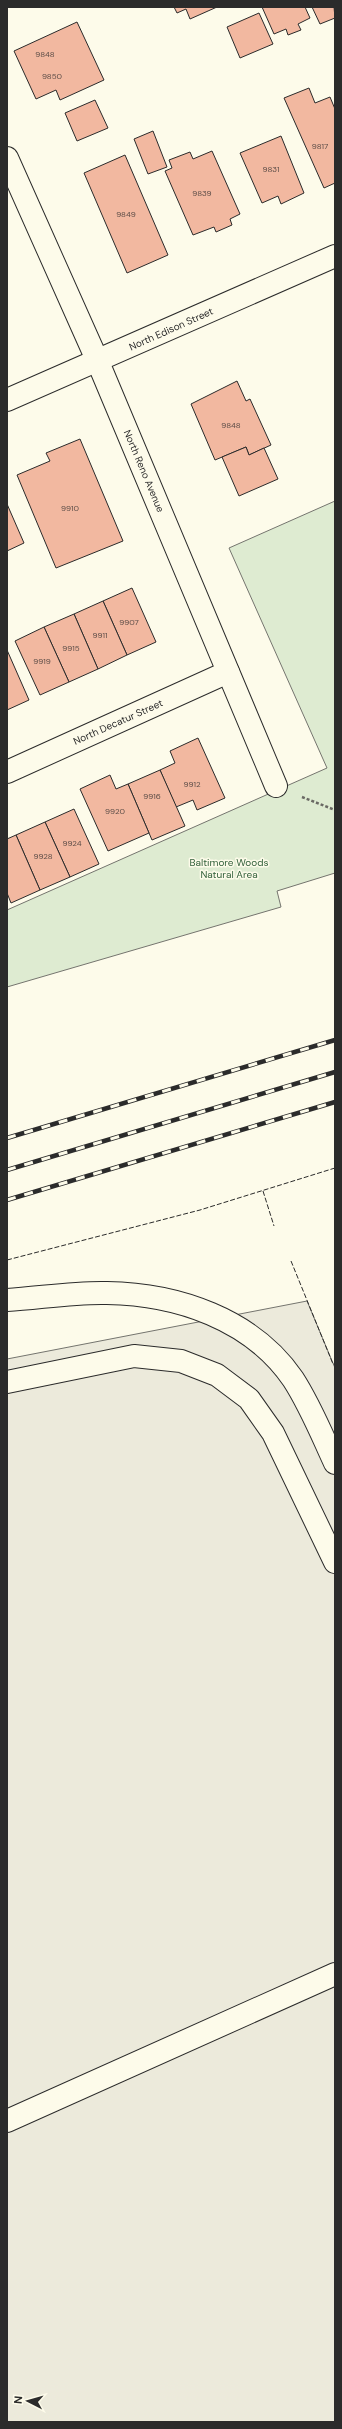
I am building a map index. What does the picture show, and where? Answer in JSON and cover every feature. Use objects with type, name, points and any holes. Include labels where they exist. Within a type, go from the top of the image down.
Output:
[{"type":"street","name":"North Reno Avenue","points":[[7,158],[98,362],[276,786]]},
{"type":"street","name":"North Edison Street","points":[[7,400],[98,362],[335,256]]},
{"type":"street","name":"North Decatur Street","points":[[7,772],[228,672]]},
{"type":"street","points":[[7,1300],[105,1293],[139,1294],[162,1298],[208,1312],[235,1325],[272,1353],[293,1379],[335,1463]]},
{"type":"street","points":[[7,1382],[134,1356],[181,1361],[217,1374],[249,1399],[274,1433],[335,1562]]},
{"type":"street","points":[[7,2121],[335,1974]]},
{"type":"path","points":[[276,786],[335,810]]},
{"type":"green space","name":"Baltimore Woods Natural Area","points":[[335,501],[335,873],[277,891],[281,907],[7,987],[7,910],[327,768],[229,548]]},
{"type":"shaded area","points":[[307,1301],[335,1368],[335,2422],[7,2422],[7,1359]]},
{"type":"building","points":[[174,7],[217,7],[190,19],[186,9],[177,13]]},
{"type":"building","points":[[262,7],[305,7],[310,18],[298,24],[301,30],[288,35],[286,29],[274,34]]},
{"type":"building","points":[[312,7],[334,7],[335,18],[320,24]]},
{"type":"building","points":[[259,13],[273,44],[240,58],[227,27]]},
{"type":"building","points":[[77,22],[104,80],[60,100],[56,90],[36,99],[14,51]]},
{"type":"building","points":[[309,88],[315,103],[330,97],[335,109],[335,183],[324,188],[284,98]]},
{"type":"building","points":[[95,100],[108,128],[77,141],[65,113]]},
{"type":"building","points":[[153,131],[167,167],[148,174],[134,139]]},
{"type":"building","points":[[281,136],[304,193],[281,204],[278,196],[262,203],[240,153]]},
{"type":"building","points":[[212,151],[240,214],[230,219],[232,225],[216,232],[214,227],[193,235],[165,171],[172,168],[169,160],[190,152],[193,159]]},
{"type":"building","points":[[125,155],[168,255],[127,273],[84,173]]},
{"type":"building","points":[[237,381],[246,401],[250,399],[271,445],[249,455],[246,447],[215,460],[191,404]]},
{"type":"building","points":[[80,439],[123,541],[56,568],[17,475],[50,461],[46,453]]},
{"type":"building","points":[[246,447],[249,455],[264,448],[278,479],[239,496],[222,457]]},
{"type":"building","points":[[7,504],[24,543],[7,551]]},
{"type":"building","points":[[132,588],[156,642],[127,655],[103,601]]},
{"type":"building","points":[[103,601],[127,655],[98,669],[74,614]]},
{"type":"building","points":[[74,614],[98,669],[69,682],[44,627]]},
{"type":"building","points":[[44,627],[69,682],[40,695],[15,641]]},
{"type":"building","points":[[7,650],[29,700],[7,710]]},
{"type":"building","points":[[198,738],[225,798],[197,810],[193,800],[176,807],[160,770],[175,763],[170,751]]},
{"type":"building","points":[[160,770],[185,826],[152,840],[128,784]]},
{"type":"building","points":[[110,775],[116,789],[128,784],[149,833],[108,851],[80,789]]},
{"type":"building","points":[[74,809],[99,864],[70,877],[45,822]]},
{"type":"building","points":[[45,822],[70,877],[40,890],[16,835]]},
{"type":"building","points":[[16,835],[40,890],[11,903],[7,893],[7,839]]},
{"type":"railway","points":[[7,1138],[335,1040]]},
{"type":"railway","points":[[7,1170],[335,1072]]},
{"type":"railway","points":[[7,1200],[335,1102]]},
{"type":"fence","points":[[7,1260],[200,1210],[335,1168]]},
{"type":"fence","points":[[263,1191],[274,1226]]},
{"type":"fence","points":[[291,1261],[333,1364],[335,1363]]}]
